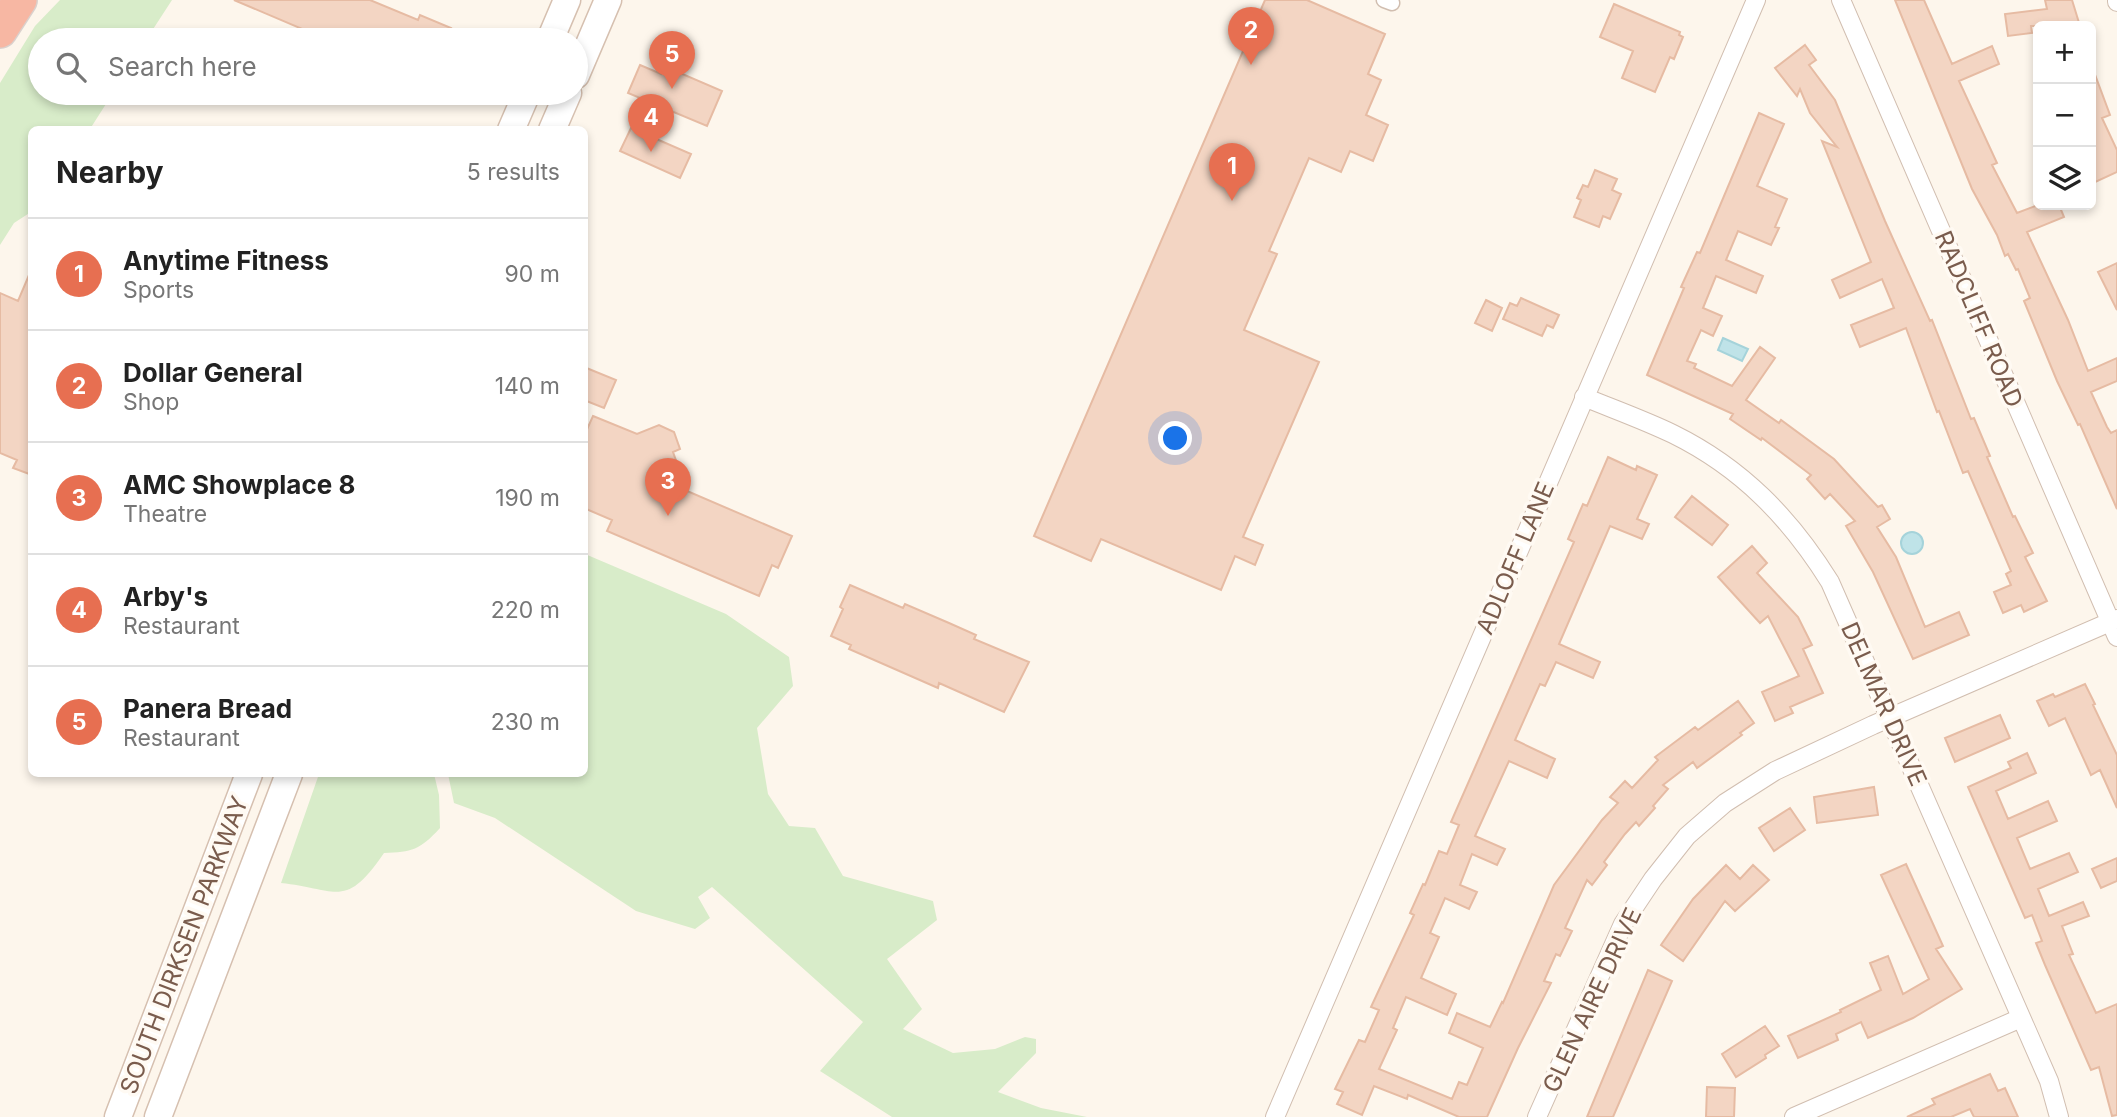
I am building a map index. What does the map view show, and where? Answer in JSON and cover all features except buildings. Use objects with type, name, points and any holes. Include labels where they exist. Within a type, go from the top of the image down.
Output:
[{"type":"highway","points":[[0,31],[20,0]]},
{"type":"main road","points":[[555,28],[567,0]]},
{"type":"main road","points":[[588,47],[608,0]]},
{"type":"main road","points":[[513,126],[522,105]]},
{"type":"main road","points":[[554,126],[563,105]]},
{"type":"main road","name":"SOUTH DIRKSEN PARKWAY","points":[[118,1117],[248,777]]},
{"type":"main road","name":"SOUTH DIRKSEN PARKWAY","points":[[158,1117],[288,777]]},
{"type":"street","name":"ADLOFF LANE","points":[[1275,1117],[1756,0]]},
{"type":"street","name":"RADCLIFF ROAD","points":[[1841,0],[2115,626]]},
{"type":"street","name":"DELMAR DRIVE","points":[[1584,397],[1673,434],[1717,459],[1748,482],[1780,513],[1808,546],[1830,582],[2049,1081],[2059,1117]]},
{"type":"street","name":"GLEN AIRE DRIVE","points":[[1537,1117],[1623,924],[1653,879],[1687,836],[1725,803],[1775,771],[1889,717],[2115,626]]},
{"type":"street","points":[[1794,1117],[2021,1018]]},
{"type":"green space","points":[[60,0],[172,0],[154,28],[34,28]]},
{"type":"green space","points":[[28,37],[28,105],[105,105],[92,126],[28,126],[28,214],[14,223],[0,245],[0,83]]},
{"type":"green space","points":[[588,555],[726,614],[789,657],[793,686],[757,728],[768,794],[789,826],[815,828],[843,876],[933,901],[937,920],[887,959],[922,1009],[903,1029],[953,1053],[995,1049],[1025,1037],[1036,1039],[1036,1053],[998,1092],[1041,1108],[1087,1117],[892,1117],[820,1071],[863,1022],[712,887],[698,897],[710,918],[695,929],[636,911],[495,818],[454,803],[449,777],[588,777]]},
{"type":"green space","points":[[318,777],[435,777],[439,795],[440,828],[427,841],[402,852],[384,853],[359,883],[339,892],[281,883]]},
{"type":"water","points":[[1723,338],[1748,349],[1742,361],[1718,350]]},
{"type":"water","points":[[1912,532],[1920,535],[1923,543],[1920,551],[1912,554],[1904,551],[1901,543],[1904,535]]},
{"type":"place","name":"Dollar General","points":[[1251,65]]},
{"type":"place","name":"Panera Bread","points":[[672,89]]},
{"type":"place","name":"Arby's","points":[[651,152]]},
{"type":"place","name":"Anytime Fitness","points":[[1232,201]]},
{"type":"place","name":"AMC Showplace 8","points":[[668,516]]}]
